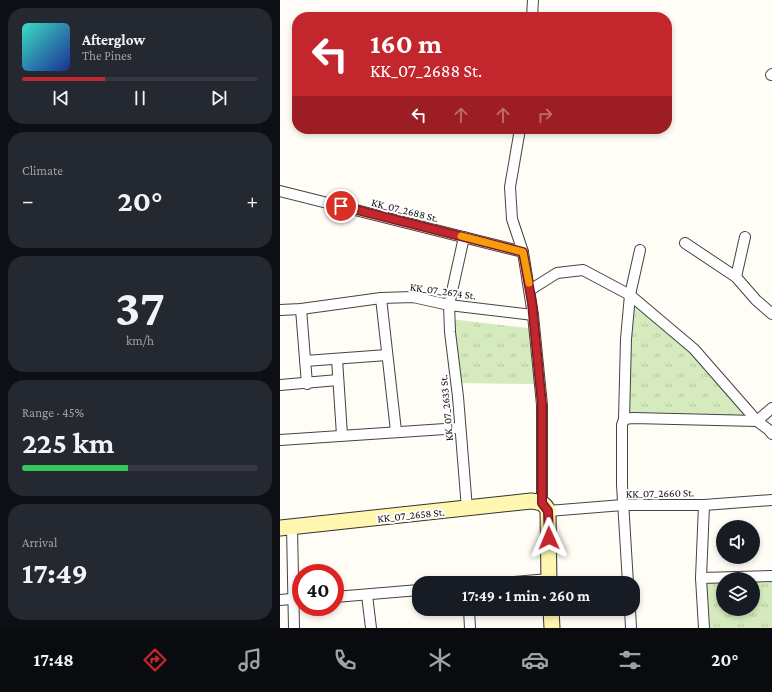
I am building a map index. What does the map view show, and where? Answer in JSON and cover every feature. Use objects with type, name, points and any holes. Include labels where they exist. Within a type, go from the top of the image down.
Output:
[{"type":"street","points":[[532,12],[533,0]]},
{"type":"street","points":[[519,134],[510,187],[512,219],[523,252],[534,315],[542,405],[549,576]]},
{"type":"street","name":"KK_07_2688 St.","points":[[280,191],[523,252]]},
{"type":"street","name":"KK_07_2633 St.","points":[[464,237],[449,305],[450,332],[458,397],[467,508]]},
{"type":"street","points":[[736,277],[745,237]]},
{"type":"street","points":[[685,243],[736,277],[756,300],[772,314]]},
{"type":"street","points":[[628,576],[622,425],[624,419],[626,339],[630,295],[640,250]]},
{"type":"street","points":[[530,290],[557,273],[583,270],[630,295],[694,349],[757,421],[770,430],[772,434]]},
{"type":"street","name":"KK_07_2674 St.","points":[[280,310],[301,309],[381,298],[413,297],[449,305],[534,315]]},
{"type":"street","points":[[381,298],[396,431]]},
{"type":"street","points":[[301,309],[307,384]]},
{"type":"street","points":[[305,361],[387,355]]},
{"type":"street","points":[[337,359],[342,435]]},
{"type":"street","points":[[280,385],[307,384],[338,380]]},
{"type":"street","points":[[624,419],[757,421],[772,408]]},
{"type":"street","points":[[280,440],[396,431],[460,428]]},
{"type":"street","name":"KK_07_2660 St.","points":[[545,507],[704,504],[772,500]]},
{"type":"street","name":"KK_07_2658 St.","points":[[286,528],[531,502],[545,507]]},
{"type":"street","points":[[704,504],[701,578],[704,628]]},
{"type":"street","points":[[286,528],[292,566]]},
{"type":"street","points":[[701,578],[772,576]]},
{"type":"street","points":[[344,596],[412,591]]},
{"type":"street","points":[[367,595],[371,628]]},
{"type":"street","points":[[280,600],[292,599]]},
{"type":"street","points":[[294,628],[295,616]]},
{"type":"street","points":[[469,616],[470,628]]},
{"type":"street","points":[[551,616],[552,628]]},
{"type":"street","points":[[630,616],[631,628]]},
{"type":"green space","points":[[630,295],[694,349],[757,421],[624,419]]},
{"type":"green space","points":[[450,319],[536,329],[538,384],[455,383]]},
{"type":"green space","points":[[760,576],[772,576],[772,628],[704,628],[701,578],[716,578],[716,616],[760,616]]},
{"type":"slow traffic","points":[[461,236],[523,252],[529,283]]},
{"type":"route","points":[[341,206],[523,252],[532,303],[542,405],[542,503],[547,507],[548,511],[549,538]]}]
